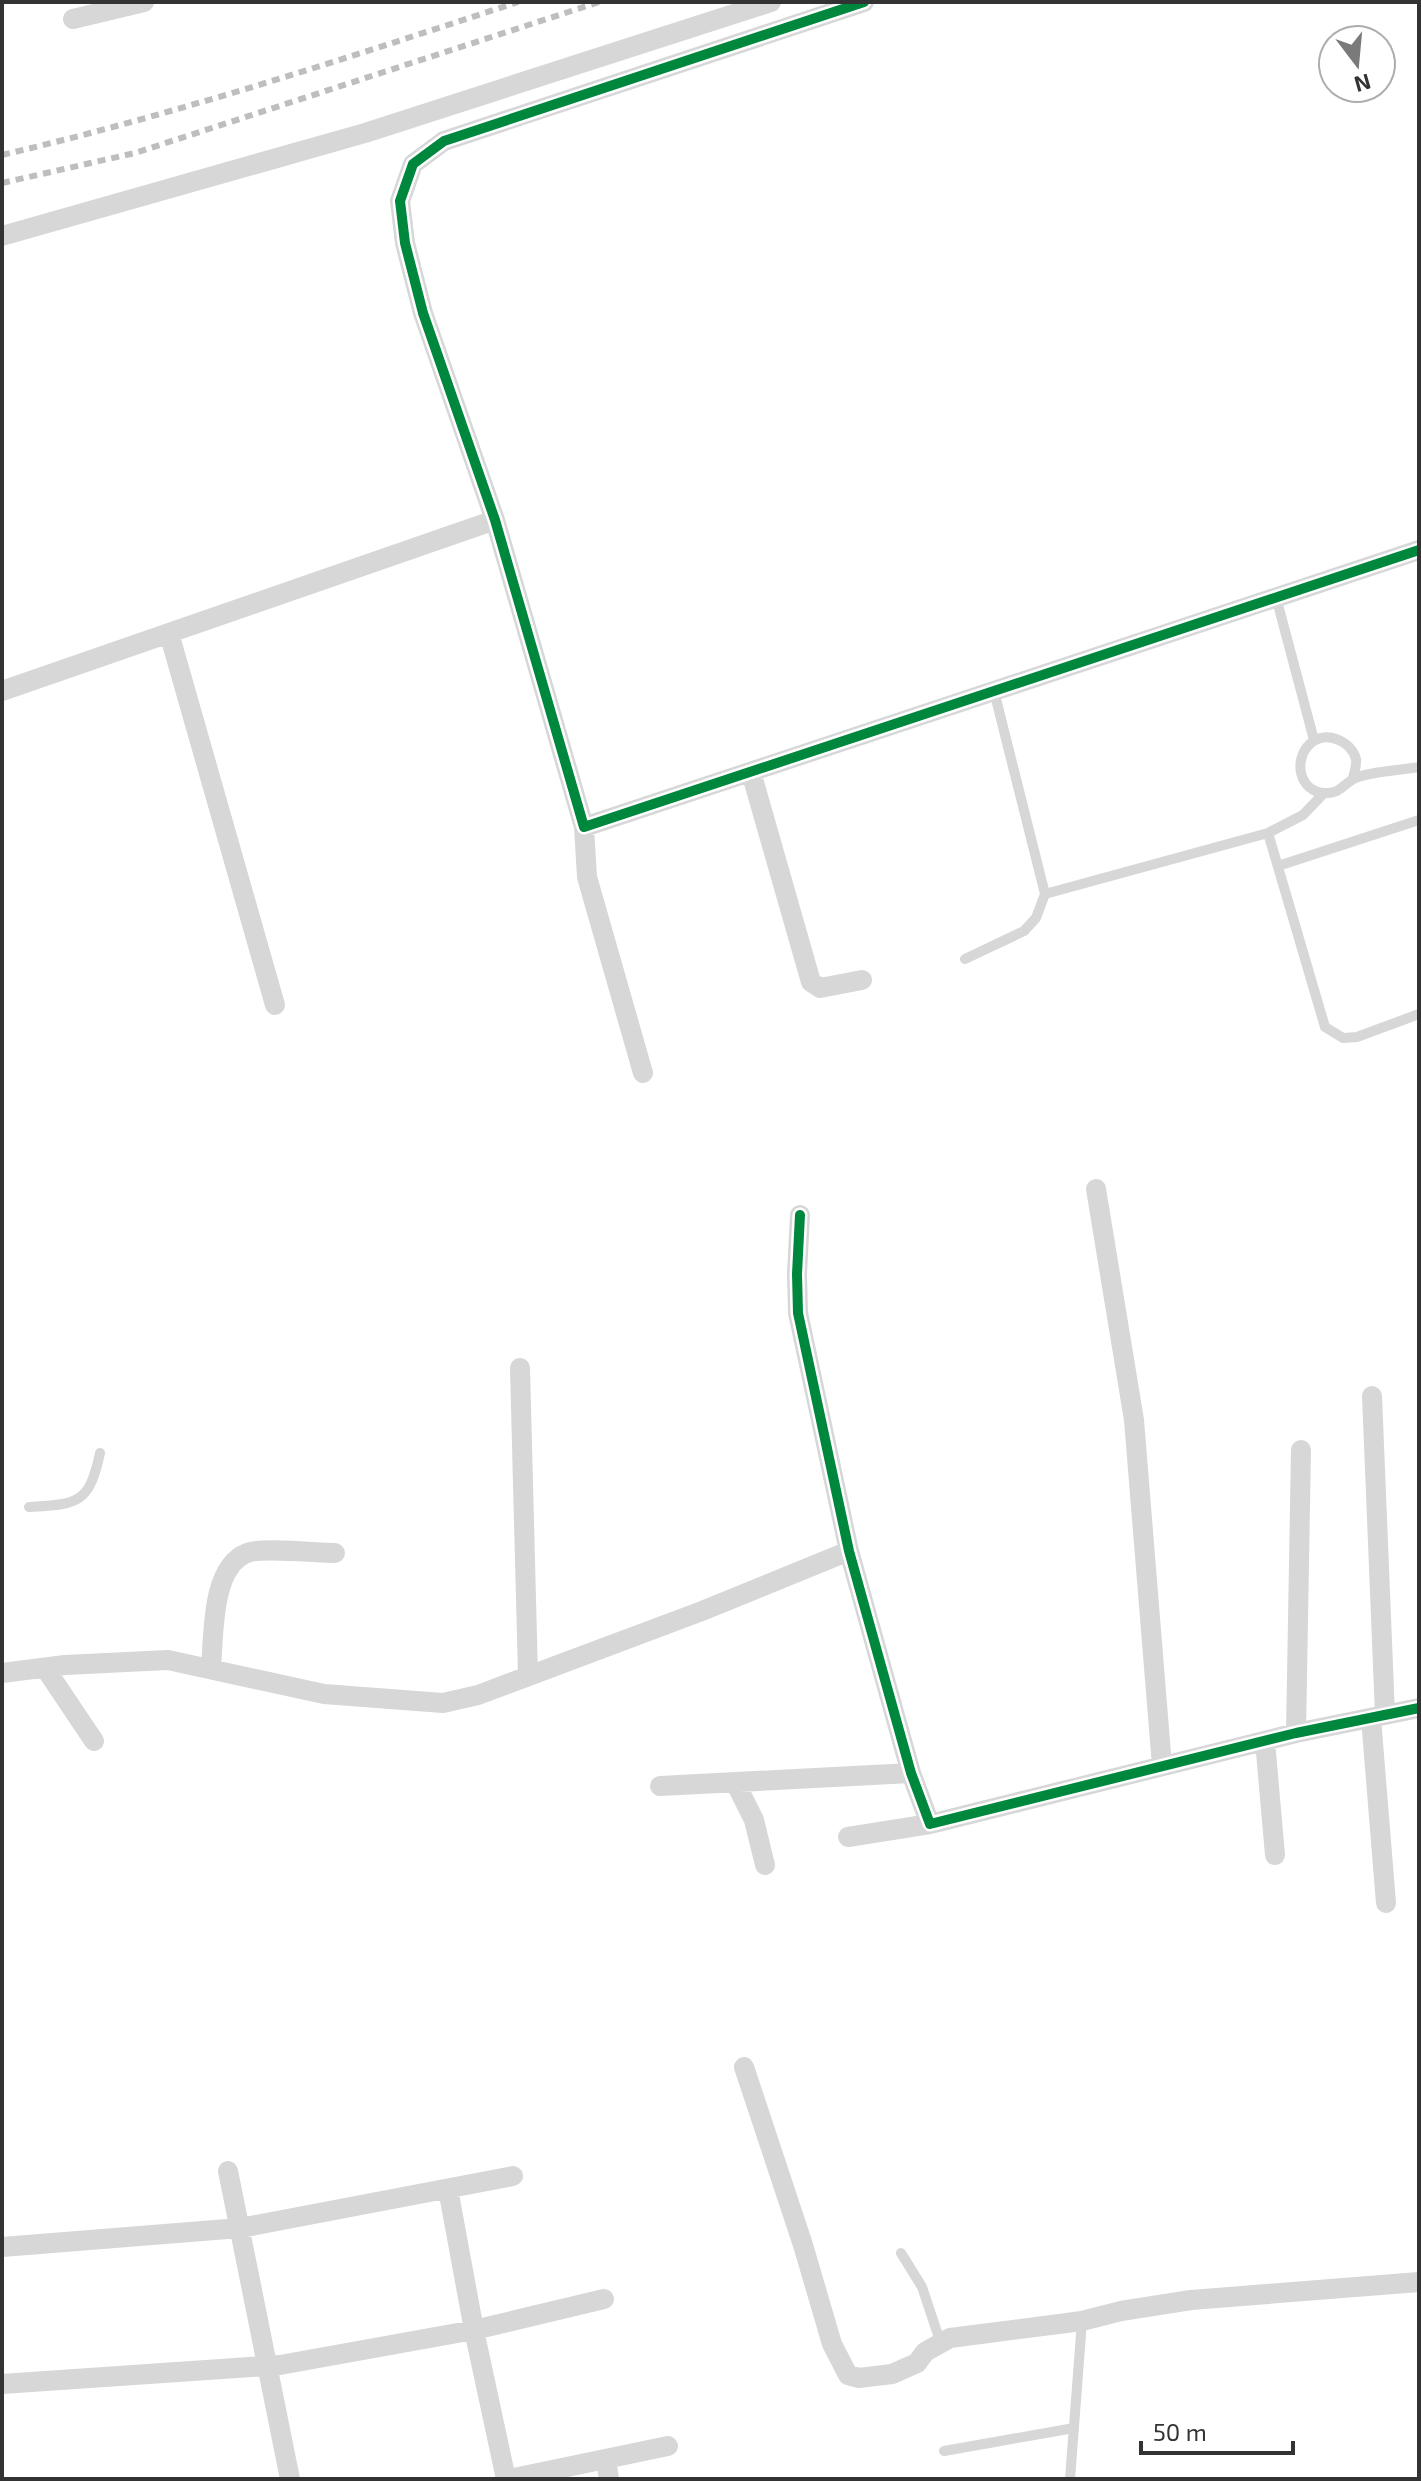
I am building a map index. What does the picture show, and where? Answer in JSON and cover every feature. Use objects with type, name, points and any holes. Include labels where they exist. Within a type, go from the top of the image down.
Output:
[{"type":"street","points":[[73,19],[144,2]]},
{"type":"street","points":[[2,234],[365,133],[771,2]]},
{"type":"street","points":[[643,1073],[587,877],[584,827],[495,520],[423,313],[405,243],[400,201],[413,164],[444,141],[864,2]]},
{"type":"street","points":[[2,691],[495,520]]},
{"type":"street","points":[[584,827],[1419,550]]},
{"type":"street","points":[[169,633],[275,1005]]},
{"type":"street","points":[[751,772],[811,982],[820,988],[862,980]]},
{"type":"street","points":[[1096,1189],[1134,1420],[1162,1766]]},
{"type":"street","points":[[800,1215],[798,1313],[849,1551],[911,1773],[930,1824]]},
{"type":"street","points":[[520,1368],[528,1676]]},
{"type":"street","points":[[1372,1396],[1378,1716],[1386,1903]]},
{"type":"street","points":[[1296,1733],[1301,1450]]},
{"type":"street","points":[[2,1673],[168,1660],[324,1694],[443,1703],[478,1695],[702,1611],[849,1551]]},
{"type":"street","points":[[211,1667],[218,1599],[224,1573],[232,1562],[249,1552],[335,1553]]},
{"type":"street","points":[[45,1668],[94,1741]]},
{"type":"street","points":[[848,1837],[930,1824],[1296,1733],[1419,1708]]},
{"type":"street","points":[[1265,1741],[1275,1855]]},
{"type":"street","points":[[660,1786],[911,1773]]},
{"type":"street","points":[[736,1784],[754,1820],[765,1865]]},
{"type":"street","points":[[744,2067],[832,2344],[848,2375],[859,2378],[892,2374],[917,2363],[925,2352],[940,2341],[1082,2321],[1121,2311],[1191,2300],[1419,2282]]},
{"type":"street","points":[[228,2171],[290,2479]]},
{"type":"street","points":[[2,2247],[240,2228],[513,2176]]},
{"type":"street","points":[[448,2189],[474,2330],[507,2479],[607,2469],[668,2446]]},
{"type":"street","points":[[2,2384],[268,2366],[397,2346],[604,2299]]},
{"type":"lane","points":[[1276,597],[1314,740]]},
{"type":"lane","points":[[965,959],[1024,931],[1036,918],[1045,894],[994,691]]},
{"type":"lane","points":[[1332,737],[1348,745],[1356,760],[1353,778],[1341,791],[1323,794],[1307,786],[1299,770],[1302,752],[1314,740],[1332,737]]},
{"type":"lane","points":[[1353,778],[1419,767]]},
{"type":"lane","points":[[1045,894],[1268,833],[1303,815],[1323,794]]},
{"type":"lane","points":[[1278,866],[1419,820]]},
{"type":"lane","points":[[1268,833],[1325,1027],[1343,1038],[1357,1037],[1419,1014]]},
{"type":"lane","points":[[29,1507],[71,1504],[78,1499],[96,1473],[100,1453]]},
{"type":"lane","points":[[901,2253],[922,2287],[940,2341]]},
{"type":"lane","points":[[1070,2479],[1082,2321]]},
{"type":"lane","points":[[944,2451],[1074,2428]]},
{"type":"railway","points":[[2,155],[197,103],[518,2]]},
{"type":"railway","points":[[2,183],[135,153],[599,2]]},
{"type":"cycle path","points":[[864,2],[444,141],[413,164],[400,201],[405,243],[423,313],[495,520],[584,827],[1419,550]]},
{"type":"cycle path","points":[[800,1215],[798,1313],[849,1551],[911,1773],[930,1824],[1296,1733],[1419,1708]]}]
